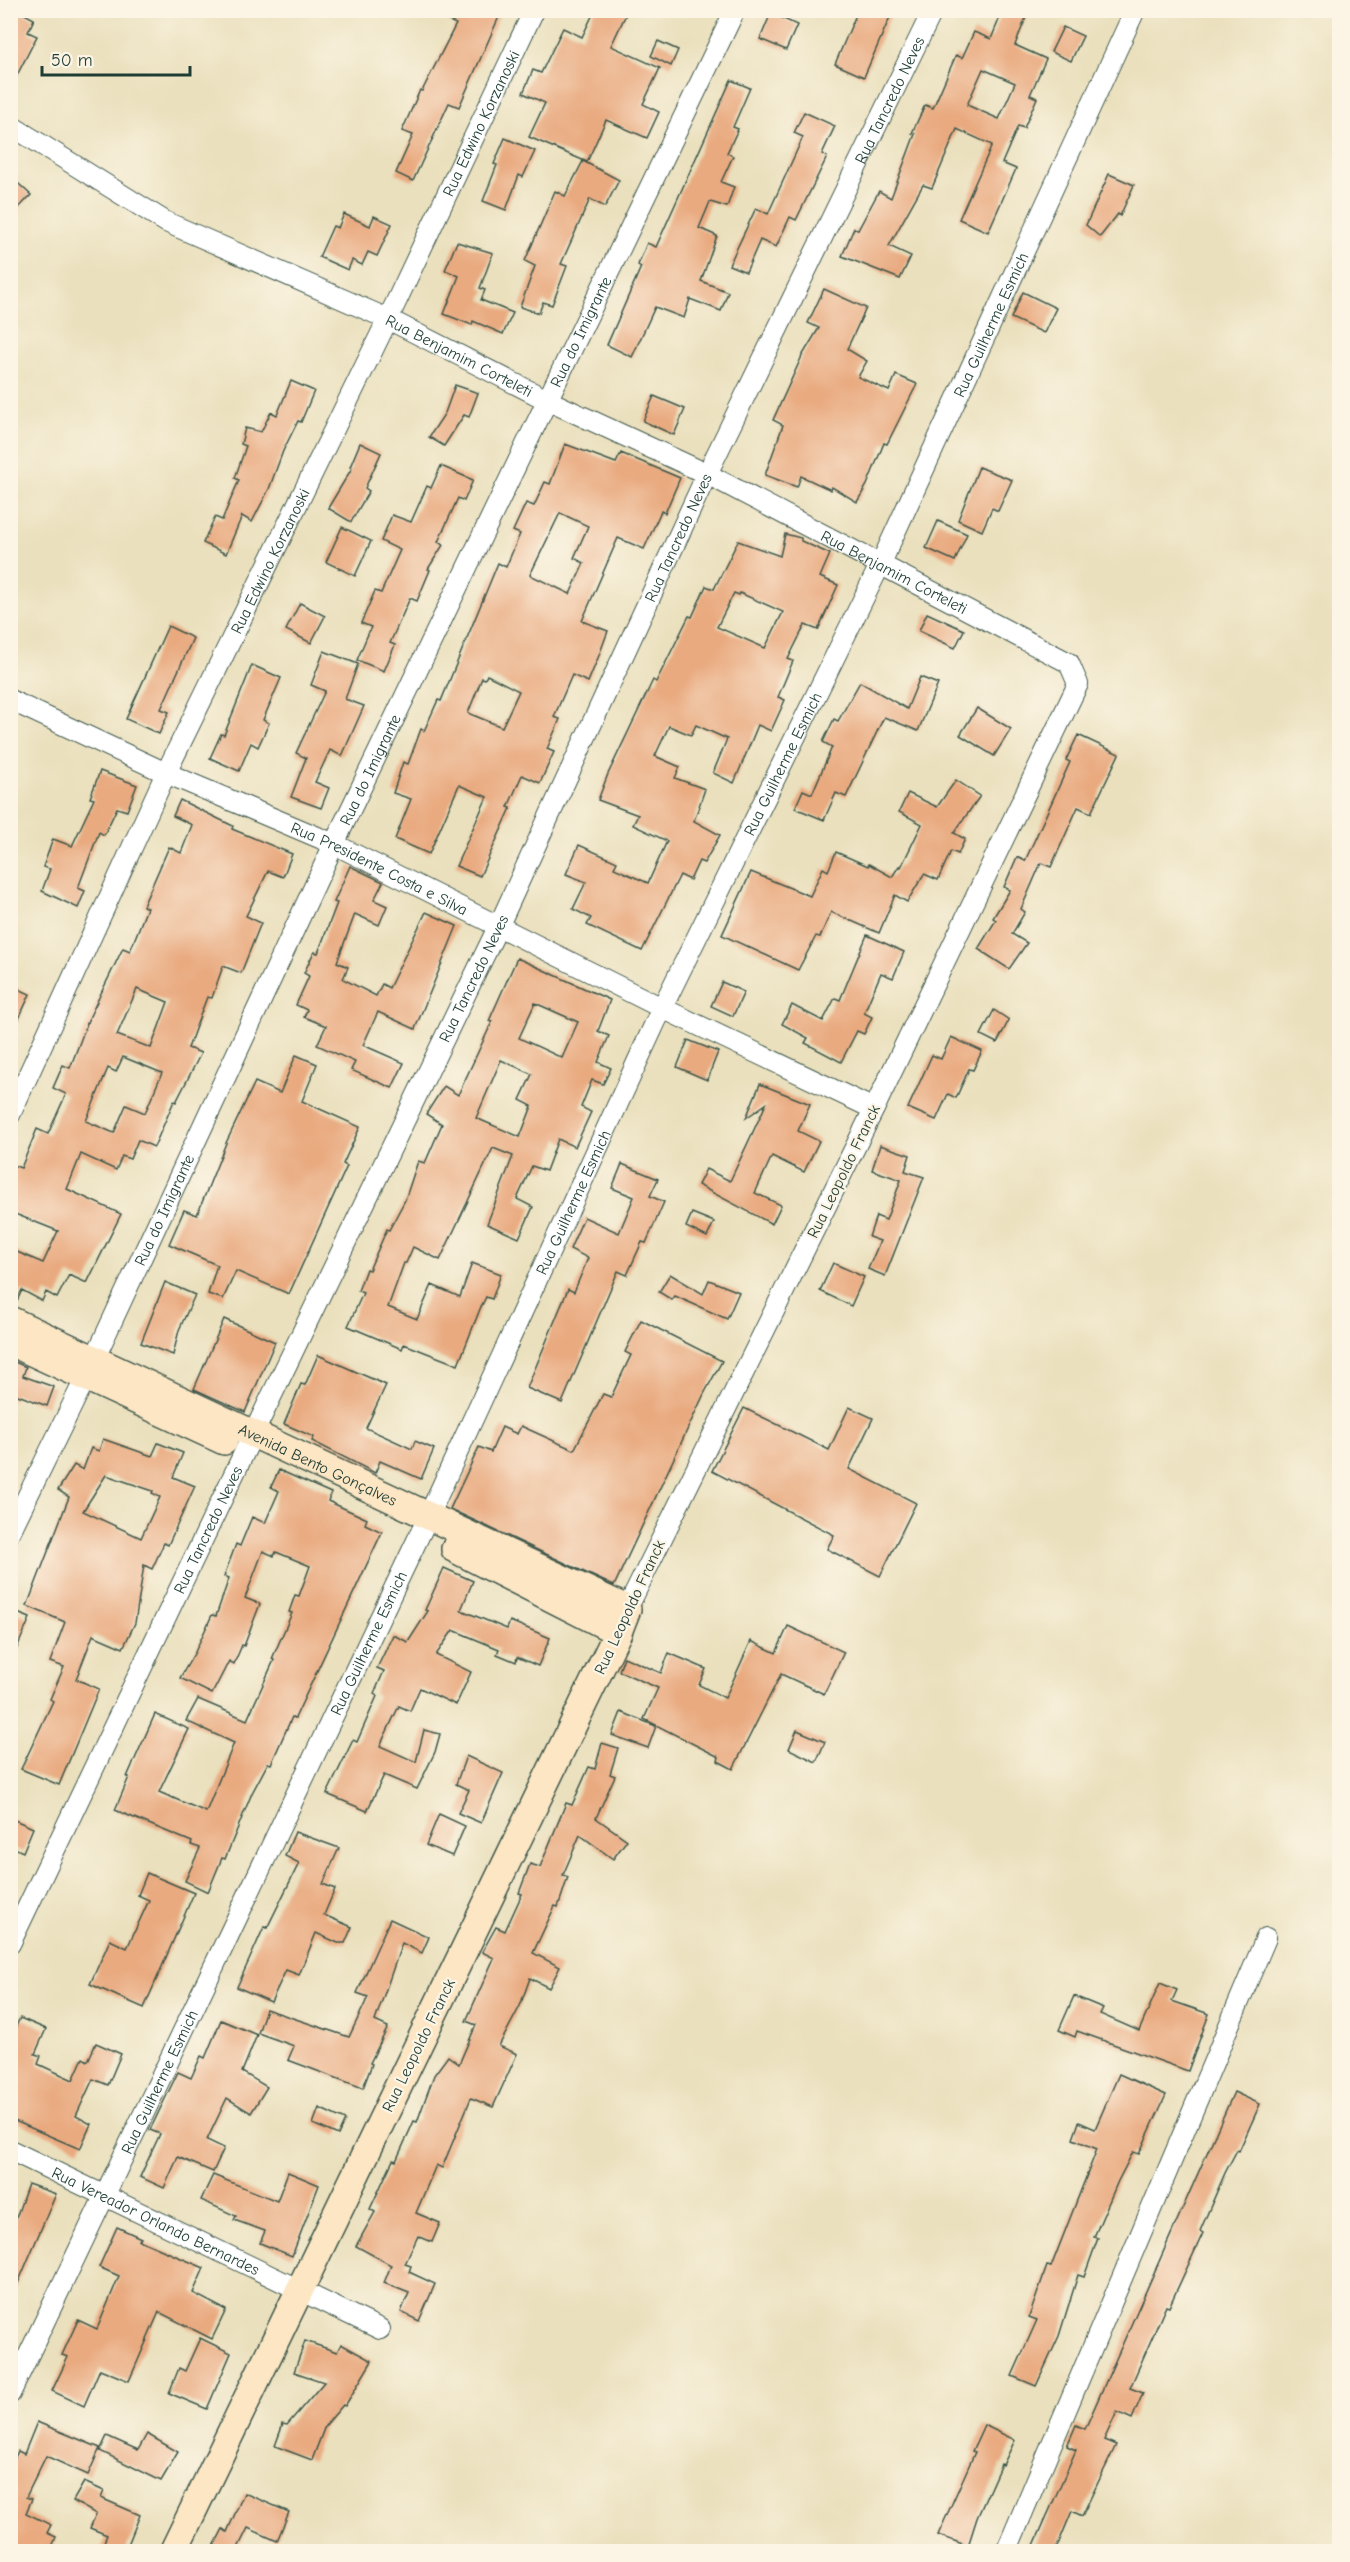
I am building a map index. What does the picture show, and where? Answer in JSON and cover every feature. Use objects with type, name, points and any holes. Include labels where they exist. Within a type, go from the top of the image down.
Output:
[{"type":"main road","name":"Avenida Bento Gonçalves","points":[[10,1320],[90,1368],[424,1524],[622,1621]]},
{"type":"main road","name":"Avenida Bento Gonçalves","points":[[10,1342],[90,1368]]},
{"type":"main road","name":"Rua Leopoldo Franck","points":[[173,2552],[622,1621]]},
{"type":"street","name":"Rua Edwino Korzanoski","points":[[10,1115],[166,773],[388,319],[534,10]]},
{"type":"street","name":"Rua do Imigrante","points":[[10,1532],[90,1368],[334,844],[735,10]]},
{"type":"street","name":"Rua Tancredo Neves","points":[[10,1944],[499,925],[707,474],[933,10]]},
{"type":"street","name":"Rua Guilherme Esmich","points":[[10,2394],[424,1524],[662,1008],[881,563],[1135,10]]},
{"type":"street","name":"Rua Benjamim Corteleti","points":[[10,125],[166,222],[388,319],[547,400],[707,474],[1070,663]]},
{"type":"street","name":"Rua Leopoldo Franck","points":[[622,1621],[874,1109],[1078,684],[1070,663]]},
{"type":"street","name":"Rua Presidente Costa e Silva","points":[[10,699],[166,773],[334,844],[662,1008],[874,1109]]},
{"type":"street","points":[[1006,2552],[1266,1938]]},
{"type":"street","name":"Rua Vereador Orlando Bernardes","points":[[10,2150],[380,2329]]},
{"type":"building","points":[[10,10],[17,10],[34,19],[28,32],[37,36],[10,89]]},
{"type":"building","points":[[424,10],[502,10],[459,107],[449,103],[413,181],[396,173],[413,135],[402,131],[420,90],[422,91],[456,24]]},
{"type":"building","points":[[595,10],[628,10],[611,46],[660,68],[643,104],[659,112],[647,138],[606,120],[587,162],[529,137],[545,103],[523,93],[533,70],[541,73],[563,28],[582,37]]},
{"type":"building","points":[[858,10],[893,10],[864,77],[835,64]]},
{"type":"building","points":[[1003,10],[1029,10],[1015,45],[1046,59],[1030,95],[1037,98],[1024,128],[1018,126],[1002,163],[1016,169],[988,232],[959,219],[992,145],[957,129],[932,188],[923,185],[889,246],[911,256],[900,279],[842,256],[854,228],[858,230],[879,191],[891,198],[915,134],[912,133],[925,105],[933,108],[956,55],[962,58],[974,32],[991,39]],"holes":[[[983,69],[1015,83],[999,119],[967,105]]]},
{"type":"building","points":[[771,13],[797,25],[786,50],[760,39]]},
{"type":"building","points":[[1063,27],[1083,36],[1071,61],[1051,52]]},
{"type":"building","points":[[658,41],[678,50],[671,66],[651,56]]},
{"type":"building","points":[[731,80],[750,88],[733,127],[738,129],[727,153],[733,156],[721,182],[734,187],[727,207],[710,202],[699,228],[717,236],[701,281],[728,292],[721,311],[690,299],[684,318],[655,307],[632,357],[607,345],[641,267],[638,265],[647,243],[656,247]]},
{"type":"building","points":[[804,112],[835,126],[822,154],[827,157],[796,220],[790,217],[776,247],[760,240],[746,272],[729,265],[756,208],[768,214],[803,137],[794,133]]},
{"type":"building","points":[[505,138],[535,151],[523,177],[519,175],[506,210],[483,201],[497,165],[494,164]]},
{"type":"building","points":[[583,161],[619,180],[605,207],[590,199],[561,264],[567,266],[552,305],[543,302],[539,313],[520,307],[535,266],[525,261],[555,191],[565,196]]},
{"type":"building","points":[[1109,174],[1134,185],[1120,216],[1118,214],[1100,237],[1086,225]]},
{"type":"building","points":[[10,176],[31,195],[10,217]]},
{"type":"building","points":[[344,214],[370,226],[374,216],[392,224],[377,256],[368,252],[362,265],[352,260],[348,270],[319,257],[333,226],[338,228]]},
{"type":"building","points":[[457,242],[493,253],[480,288],[485,290],[481,300],[513,313],[503,334],[473,321],[472,325],[444,314],[459,276],[445,270]]},
{"type":"building","points":[[824,289],[866,308],[847,349],[867,361],[858,377],[889,391],[896,375],[917,384],[887,444],[884,443],[867,485],[857,502],[832,487],[831,490],[801,476],[797,487],[765,475],[783,425],[773,420],[802,356],[819,328],[808,323]]},
{"type":"building","points":[[1023,292],[1056,308],[1044,333],[1011,318]]},
{"type":"building","points":[[291,381],[314,391],[301,422],[298,421],[283,451],[269,489],[252,522],[242,516],[226,554],[203,543],[215,517],[222,520],[239,480],[235,478],[246,446],[241,444],[245,428],[261,432],[271,412],[277,415]]},
{"type":"building","points":[[455,385],[478,393],[469,417],[464,415],[444,446],[429,437],[445,413]]},
{"type":"building","points":[[654,396],[685,409],[674,435],[643,421]]},
{"type":"building","points":[[360,443],[381,453],[365,488],[369,491],[351,522],[328,508],[352,468],[350,467]]},
{"type":"building","points":[[565,444],[616,463],[621,453],[680,478],[665,513],[661,511],[644,549],[618,538],[582,621],[608,631],[598,658],[588,682],[572,675],[554,717],[560,719],[547,749],[554,752],[540,783],[522,775],[508,807],[511,808],[480,876],[456,866],[487,797],[459,785],[429,854],[395,839],[411,799],[393,793],[403,762],[408,764],[421,729],[424,731],[438,700],[441,701],[498,563],[506,567],[520,534],[513,531],[526,503],[534,506],[545,482],[550,484]],"holes":[[[560,513],[588,526],[574,558],[584,563],[570,594],[530,575]],[[487,675],[519,691],[502,727],[468,713],[482,678],[485,679]]]},
{"type":"building","points":[[441,466],[473,480],[464,501],[458,498],[438,542],[443,545],[428,569],[430,570],[417,601],[410,598],[390,643],[395,645],[384,671],[357,660],[371,627],[361,623],[375,591],[381,593],[400,550],[381,541],[392,515],[411,522],[427,486],[431,488]]},
{"type":"building","points":[[979,467],[1012,480],[998,511],[992,508],[982,531],[958,520]]},
{"type":"building","points":[[938,521],[967,534],[955,561],[926,548]]},
{"type":"building","points":[[342,527],[371,541],[355,576],[326,562]]},
{"type":"building","points":[[785,534],[801,538],[801,541],[830,554],[820,577],[838,585],[818,630],[805,625],[788,659],[793,661],[778,697],[785,700],[771,731],[758,725],[734,783],[713,773],[727,739],[696,725],[691,735],[669,726],[655,756],[680,767],[675,778],[705,789],[694,821],[720,835],[704,863],[699,861],[690,880],[680,875],[642,951],[587,925],[591,918],[573,909],[586,882],[566,874],[579,845],[617,862],[614,868],[648,883],[667,841],[633,825],[638,815],[598,800],[608,774],[653,680],[656,682],[689,616],[692,617],[706,586],[714,589],[738,541],[780,556]],"holes":[[[734,593],[739,595],[740,593],[783,612],[765,648],[717,627]]]},
{"type":"building","points":[[300,603],[325,616],[311,643],[286,630]]},
{"type":"building","points":[[927,613],[964,630],[955,648],[919,631]]},
{"type":"building","points":[[168,626],[193,638],[161,709],[169,712],[159,734],[126,719]]},
{"type":"building","points":[[324,651],[358,664],[345,699],[364,706],[342,756],[330,750],[315,782],[329,788],[321,808],[291,797],[306,758],[296,753],[325,691],[311,685]]},
{"type":"building","points":[[252,665],[281,678],[263,720],[269,723],[258,747],[251,743],[239,771],[210,758],[221,734],[224,735]]},
{"type":"building","points":[[920,677],[938,684],[918,731],[884,717],[846,797],[836,793],[824,820],[795,808],[803,790],[812,794],[832,747],[823,742],[834,719],[838,721],[860,682],[907,709]]},
{"type":"building","points":[[977,708],[1011,729],[994,756],[960,735]]},
{"type":"building","points":[[1078,735],[1119,754],[1091,813],[1078,807],[1051,867],[1041,863],[1021,909],[1025,912],[1012,934],[1027,943],[1009,969],[978,949],[996,920],[993,918],[1010,890],[1004,887],[1017,857],[1025,861],[1070,762],[1066,760]]},
{"type":"building","points":[[100,771],[137,785],[127,811],[117,808],[104,835],[99,832],[78,888],[85,891],[78,908],[42,891],[50,869],[43,867],[53,839],[72,846],[94,799],[90,798]]},
{"type":"building","points":[[956,780],[980,796],[954,833],[965,839],[958,854],[951,851],[938,880],[924,874],[907,902],[895,895],[879,933],[831,912],[820,937],[816,936],[798,970],[722,935],[751,872],[810,896],[823,868],[828,871],[836,852],[868,866],[869,864],[892,877],[899,866],[901,867],[922,824],[899,812],[908,793],[937,807]]},
{"type":"building","points":[[180,800],[233,826],[232,829],[292,854],[283,877],[268,871],[246,916],[261,923],[241,973],[223,966],[212,998],[207,997],[188,1048],[201,1053],[176,1102],[174,1101],[154,1147],[138,1140],[130,1159],[122,1156],[116,1170],[81,1154],[67,1189],[121,1214],[87,1283],[69,1275],[57,1298],[46,1292],[42,1301],[22,1290],[15,1305],[10,1305],[10,1249],[43,1263],[58,1231],[10,1212],[10,1164],[21,1168],[37,1129],[48,1134],[66,1094],[53,1088],[63,1065],[70,1068],[89,1018],[123,948],[130,951],[147,908],[143,906],[169,847],[181,853],[192,825],[173,816]],"holes":[[[137,989],[168,1002],[151,1048],[117,1035]],[[123,1057],[162,1073],[145,1113],[126,1105],[114,1133],[86,1121],[108,1068],[116,1072]]]},
{"type":"building","points":[[350,866],[383,882],[374,900],[387,906],[379,925],[355,914],[337,962],[348,967],[343,979],[376,996],[382,984],[389,988],[426,912],[457,926],[415,1029],[378,1012],[363,1045],[404,1063],[392,1088],[351,1070],[355,1062],[317,1045],[326,1026],[304,1017],[307,1010],[296,1005],[309,976],[304,973],[314,952],[318,953],[337,903],[334,902]]},
{"type":"building","points":[[867,935],[904,952],[893,978],[881,973],[864,1013],[872,1017],[864,1034],[857,1031],[841,1062],[805,1043],[808,1038],[782,1024],[792,1005],[823,1021],[835,998],[840,1000]]},
{"type":"building","points":[[517,958],[610,1000],[598,1031],[609,1036],[598,1062],[611,1068],[603,1084],[592,1080],[581,1107],[591,1112],[575,1147],[558,1139],[546,1171],[532,1166],[517,1199],[533,1207],[519,1238],[487,1224],[513,1156],[493,1148],[440,1260],[413,1247],[404,1263],[388,1307],[417,1319],[432,1285],[460,1297],[472,1263],[501,1274],[492,1299],[486,1297],[480,1309],[458,1365],[404,1344],[402,1349],[348,1326],[363,1293],[358,1291],[366,1269],[369,1270],[387,1229],[389,1230],[405,1200],[418,1161],[425,1163],[442,1124],[426,1114],[444,1086],[458,1095],[492,1022],[489,1021]],"holes":[[[535,1003],[578,1022],[562,1058],[519,1038]],[[501,1060],[532,1074],[520,1100],[532,1106],[520,1137],[476,1118]]]},
{"type":"building","points":[[722,982],[744,992],[733,1016],[711,1006]]},
{"type":"building","points":[[10,985],[30,994],[10,1038]]},
{"type":"building","points":[[994,1010],[1009,1020],[997,1043],[981,1035]]},
{"type":"building","points":[[951,1037],[982,1051],[973,1070],[969,1069],[956,1098],[948,1094],[936,1120],[908,1108],[932,1055],[941,1059]]},
{"type":"building","points":[[688,1040],[718,1052],[707,1080],[677,1067]]},
{"type":"building","points":[[296,1055],[317,1064],[302,1101],[360,1127],[343,1164],[347,1166],[289,1294],[236,1271],[223,1299],[208,1294],[217,1265],[169,1244],[184,1210],[197,1215],[226,1143],[255,1082],[280,1093]]},
{"type":"building","points":[[760,1084],[810,1104],[798,1131],[819,1141],[804,1172],[772,1156],[755,1193],[781,1205],[772,1224],[698,1185],[706,1169],[730,1181],[766,1104],[746,1118]]},
{"type":"building","points":[[880,1145],[910,1155],[905,1171],[924,1177],[885,1276],[868,1269],[880,1241],[869,1237],[876,1216],[886,1220],[901,1180],[872,1170]]},
{"type":"building","points":[[622,1164],[658,1179],[650,1196],[664,1202],[646,1243],[642,1242],[627,1275],[618,1271],[562,1403],[527,1388],[568,1289],[574,1292],[588,1258],[570,1249],[584,1217],[619,1233],[634,1197],[612,1188]]},
{"type":"building","points":[[692,1213],[714,1222],[707,1237],[686,1227]]},
{"type":"building","points":[[833,1263],[864,1277],[851,1306],[820,1291]]},
{"type":"building","points":[[670,1274],[703,1294],[709,1280],[739,1292],[727,1319],[675,1296],[672,1300],[659,1292]]},
{"type":"building","points":[[165,1282],[195,1295],[179,1330],[173,1355],[141,1343]]},
{"type":"building","points":[[224,1319],[275,1342],[245,1412],[194,1389]]},
{"type":"building","points":[[641,1320],[722,1361],[704,1394],[614,1586],[450,1509],[479,1447],[491,1452],[502,1427],[517,1434],[521,1426],[574,1450],[603,1394],[611,1397],[631,1355],[625,1352]]},
{"type":"building","points":[[318,1355],[386,1385],[366,1428],[412,1449],[415,1441],[434,1449],[421,1479],[380,1461],[375,1473],[312,1441],[314,1437],[284,1424],[301,1384],[305,1385]]},
{"type":"building","points":[[10,1360],[26,1367],[23,1376],[54,1387],[47,1406],[15,1394],[10,1404]]},
{"type":"building","points":[[849,1407],[873,1418],[849,1469],[916,1503],[880,1576],[827,1549],[834,1535],[712,1471],[744,1408],[829,1450]]},
{"type":"building","points":[[103,1439],[152,1456],[158,1443],[183,1453],[173,1477],[195,1486],[168,1545],[164,1543],[152,1569],[144,1565],[135,1623],[123,1648],[93,1635],[76,1679],[99,1689],[59,1785],[21,1769],[53,1701],[50,1699],[64,1667],[50,1662],[65,1622],[27,1606],[69,1497],[58,1490],[74,1465],[83,1470],[91,1448],[99,1451]],"holes":[[[106,1475],[153,1491],[152,1493],[160,1497],[141,1538],[83,1511]]]},
{"type":"building","points":[[279,1470],[331,1493],[328,1501],[367,1519],[365,1524],[382,1532],[295,1718],[292,1717],[271,1764],[268,1763],[252,1793],[225,1859],[222,1858],[208,1892],[185,1881],[200,1848],[191,1845],[192,1842],[115,1810],[155,1714],[189,1729],[159,1792],[206,1812],[234,1743],[186,1721],[198,1699],[247,1720],[274,1660],[272,1659],[292,1613],[289,1612],[295,1595],[299,1596],[310,1566],[276,1552],[274,1556],[263,1551],[245,1598],[260,1604],[244,1646],[242,1645],[234,1664],[229,1661],[212,1694],[180,1678],[212,1615],[216,1616],[229,1578],[224,1576],[236,1544],[240,1546],[252,1517],[265,1523],[279,1491],[271,1487]]},
{"type":"building","points":[[444,1568],[473,1581],[461,1610],[507,1629],[510,1621],[550,1638],[538,1666],[517,1657],[516,1662],[497,1654],[499,1649],[453,1630],[436,1655],[471,1672],[456,1705],[420,1688],[410,1711],[399,1706],[380,1746],[416,1762],[424,1730],[440,1734],[435,1752],[417,1789],[384,1775],[367,1811],[327,1794],[353,1740],[357,1742],[377,1696],[374,1694],[384,1671],[377,1668],[393,1635],[408,1642],[428,1611],[425,1610]]},
{"type":"building","points":[[10,1610],[30,1618],[10,1664]]},
{"type":"building","points":[[788,1626],[844,1652],[824,1694],[781,1674],[733,1769],[718,1761],[719,1757],[644,1719],[658,1688],[619,1671],[624,1657],[661,1673],[669,1653],[706,1669],[699,1685],[725,1698],[751,1641],[776,1653]]},
{"type":"building","points":[[621,1712],[656,1726],[648,1748],[612,1735]]},
{"type":"building","points":[[797,1730],[825,1742],[816,1762],[789,1749]]},
{"type":"building","points":[[602,1743],[618,1748],[610,1774],[615,1776],[596,1818],[627,1840],[613,1859],[580,1835],[563,1875],[568,1877],[558,1907],[555,1906],[533,1953],[560,1967],[549,1988],[530,1978],[520,2006],[499,2046],[517,2054],[493,2107],[471,2098],[442,2168],[436,2165],[416,2213],[440,2223],[432,2242],[418,2236],[405,2264],[411,2266],[409,2272],[435,2284],[419,2321],[401,2312],[409,2293],[384,2283],[391,2265],[356,2246],[375,2212],[370,2209],[393,2160],[396,2161],[414,2121],[417,2122],[434,2075],[448,2056],[459,2064],[476,2025],[466,2021],[494,1958],[482,1952],[496,1927],[505,1931],[522,1894],[519,1893],[530,1864],[540,1867],[566,1803],[572,1805],[589,1767],[595,1769]]},
{"type":"building","points":[[466,1756],[503,1773],[481,1823],[458,1813],[469,1790],[456,1784]]},
{"type":"building","points":[[439,1814],[465,1826],[452,1856],[426,1845]]},
{"type":"building","points":[[10,1818],[33,1828],[23,1852],[10,1846]]},
{"type":"building","points":[[295,1832],[339,1848],[323,1884],[335,1889],[324,1915],[352,1927],[345,1943],[338,1943],[316,1933],[299,1975],[286,1970],[271,2002],[237,1987],[264,1927],[267,1928],[299,1863],[285,1856]]},
{"type":"building","points":[[147,1873],[194,1893],[144,2008],[90,1984],[110,1940],[127,1948],[149,1900],[138,1895]]},
{"type":"building","points":[[390,1919],[429,1937],[422,1953],[402,1943],[375,2021],[388,2027],[370,2063],[372,2064],[363,2088],[288,2060],[294,2046],[258,2033],[266,2009],[349,2037],[368,1997],[357,1993]]},
{"type":"building","points":[[1160,1983],[1177,1990],[1172,2001],[1209,2014],[1188,2071],[1077,2031],[1075,2037],[1059,2030],[1074,1996],[1103,2008],[1100,2014],[1139,2031]]},
{"type":"building","points":[[20,2018],[46,2029],[35,2054],[41,2056],[38,2064],[73,2080],[83,2058],[88,2061],[96,2043],[121,2054],[108,2085],[93,2079],[76,2116],[91,2124],[80,2149],[10,2119],[10,2038]]},
{"type":"building","points":[[221,2020],[257,2035],[242,2072],[267,2087],[251,2113],[227,2098],[207,2140],[224,2148],[213,2172],[178,2157],[164,2188],[140,2177],[160,2134],[150,2130],[178,2072],[191,2078],[201,2056],[205,2058]]},
{"type":"building","points":[[1119,2074],[1166,2095],[1139,2154],[1133,2152],[1118,2181],[1094,2237],[1098,2238],[1084,2277],[1078,2275],[1059,2336],[1036,2386],[1012,2376],[1037,2320],[1029,2317],[1047,2266],[1051,2267],[1097,2149],[1073,2139],[1079,2122],[1095,2129]]},
{"type":"building","points":[[1234,2092],[1260,2104],[1239,2151],[1237,2150],[1225,2173],[1200,2231],[1203,2233],[1169,2307],[1166,2306],[1130,2388],[1143,2393],[1132,2419],[1117,2412],[1104,2440],[1116,2445],[1082,2516],[1072,2511],[1055,2552],[1031,2552],[1076,2450],[1067,2446],[1076,2425],[1085,2429]]},
{"type":"building","points":[[319,2108],[345,2120],[338,2135],[313,2124]]},
{"type":"building","points":[[288,2172],[319,2185],[292,2256],[260,2243],[265,2231],[234,2220],[236,2216],[201,2200],[213,2175],[277,2201]]},
{"type":"building","points":[[28,2184],[56,2194],[10,2302],[10,2220],[15,2221]]},
{"type":"building","points":[[117,2227],[141,2238],[139,2240],[204,2268],[193,2293],[226,2310],[212,2339],[159,2312],[129,2381],[100,2369],[84,2406],[52,2391],[68,2357],[62,2355],[78,2320],[97,2329],[119,2276],[99,2267]]},
{"type":"building","points":[[200,2338],[231,2353],[207,2409],[169,2393],[179,2368],[185,2371]]},
{"type":"building","points":[[305,2341],[337,2352],[341,2344],[372,2361],[345,2406],[343,2405],[325,2426],[312,2460],[275,2446],[283,2424],[287,2425],[324,2382],[294,2372]]},
{"type":"building","points":[[37,2422],[100,2448],[88,2475],[46,2456],[26,2497],[32,2499],[26,2513],[51,2525],[47,2533],[56,2537],[50,2552],[10,2552],[10,2468],[18,2451],[24,2454]]},
{"type":"building","points":[[984,2425],[1015,2440],[1003,2465],[1001,2464],[977,2518],[968,2546],[938,2535],[975,2452],[972,2451]]},
{"type":"building","points":[[147,2434],[178,2452],[161,2481],[100,2451],[107,2436],[138,2450]]},
{"type":"building","points":[[84,2482],[104,2491],[101,2498],[140,2515],[125,2552],[100,2552],[107,2535],[90,2528],[96,2514],[73,2501]]},
{"type":"building","points":[[244,2493],[289,2512],[277,2541],[248,2528],[236,2552],[211,2552],[223,2529],[227,2532]]}]
